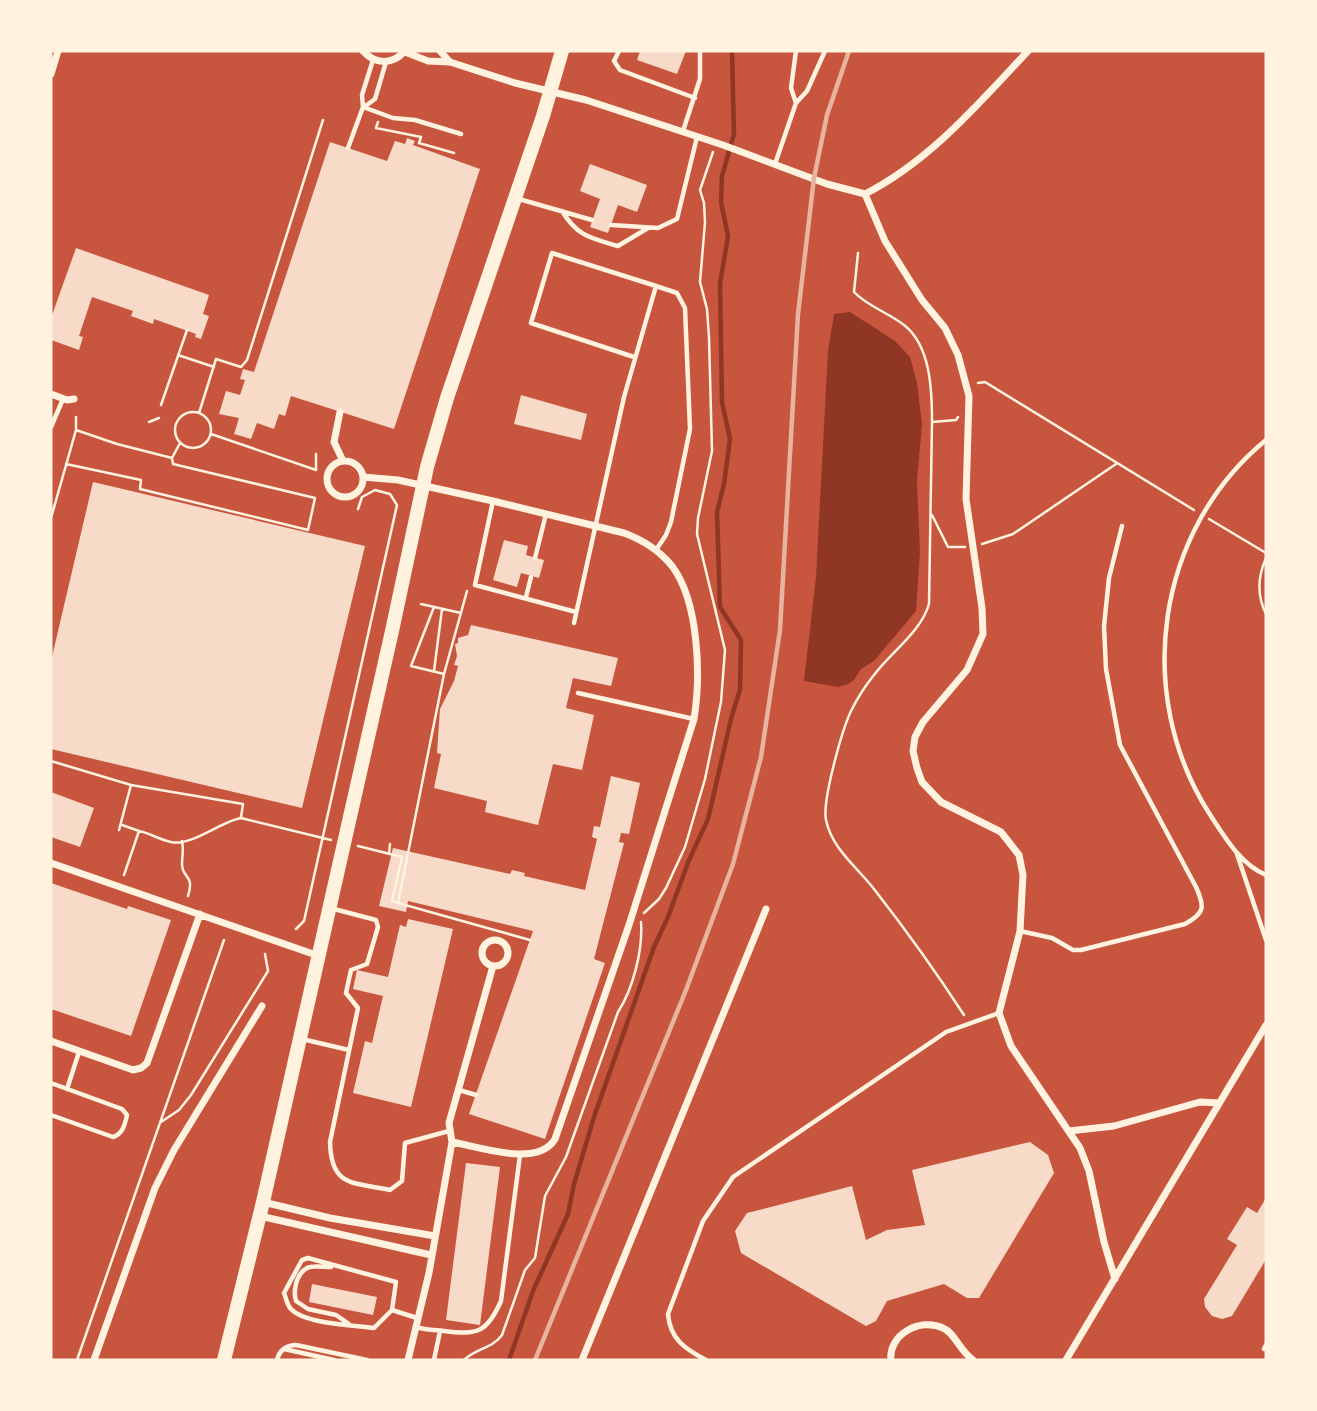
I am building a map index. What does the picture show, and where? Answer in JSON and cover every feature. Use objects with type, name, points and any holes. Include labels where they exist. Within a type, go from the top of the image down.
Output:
[{"type":"highway","points":[[224,1360],[262,1209],[423,486],[447,398],[562,51]]},
{"type":"street","points":[[51,74],[58,51]]},
{"type":"street","points":[[363,51],[373,60],[386,62],[399,58],[405,51],[428,61],[450,62],[515,83],[586,100],[683,131],[827,184],[865,194],[892,180],[956,127],[1028,51]]},
{"type":"street","points":[[440,51],[450,62]]},
{"type":"street","points":[[865,194],[885,241],[922,300],[945,328],[958,355],[969,396],[965,499],[982,608],[983,634],[967,670],[923,722],[915,737],[913,751],[922,782],[940,802],[1001,832],[1019,855],[1023,875],[1020,931],[999,1013],[1011,1046],[1080,1148],[1089,1171],[1115,1279]]},
{"type":"street","points":[[51,394],[63,399],[74,399]]},
{"type":"street","points":[[340,412],[334,442],[343,461]]},
{"type":"street","points":[[343,461],[354,463],[363,477],[356,493],[345,497],[330,489],[328,477],[332,467],[343,461]]},
{"type":"street","points":[[363,477],[398,480],[494,500],[643,540],[656,550],[677,574],[688,602],[698,663],[694,719],[629,925],[555,1139],[546,1150],[531,1156],[452,1142]]},
{"type":"street","points":[[51,863],[318,957]]},
{"type":"street","points":[[582,1360],[766,909]]},
{"type":"street","points":[[51,1041],[133,1070],[141,1069],[147,1063],[200,915]]},
{"type":"street","points":[[408,1360],[429,1273],[452,1142],[449,1123],[493,966]]},
{"type":"street","points":[[94,1360],[155,1188],[174,1150],[262,1006]]},
{"type":"street","points":[[1066,1360],[1266,1025]]},
{"type":"street","points":[[1069,1131],[1114,1126],[1200,1102],[1219,1103]]},
{"type":"street","points":[[262,1209],[435,1236]]},
{"type":"street","points":[[262,1209],[431,1255]]},
{"type":"street","points":[[891,1360],[891,1349],[897,1336],[932,1325],[951,1333],[961,1351],[971,1360]]},
{"type":"lane","points":[[619,51],[614,61],[620,70],[695,98]]},
{"type":"lane","points":[[683,131],[700,79],[699,51]]},
{"type":"lane","points":[[796,51],[791,88],[796,103]]},
{"type":"lane","points":[[775,164],[796,103],[807,91],[825,51]]},
{"type":"lane","points":[[348,148],[363,107],[362,95],[373,60]]},
{"type":"lane","points":[[363,107],[375,99],[386,62]]},
{"type":"lane","points":[[363,107],[393,118],[415,120],[461,134]]},
{"type":"lane","points":[[611,225],[658,228],[677,219],[697,136]]},
{"type":"lane","points":[[515,198],[592,220]]},
{"type":"lane","points":[[562,211],[572,228],[618,246],[649,228]]},
{"type":"lane","points":[[634,357],[531,323],[552,253],[677,293],[685,308],[690,429],[671,522],[656,550]]},
{"type":"lane","points":[[574,623],[593,527],[601,505],[634,357],[656,286]]},
{"type":"lane","points":[[51,427],[63,399]]},
{"type":"lane","points":[[1266,440],[1232,472],[1203,515],[1184,557],[1166,617],[1164,658],[1173,730],[1183,763],[1202,802],[1237,853],[1258,872],[1266,875]]},
{"type":"lane","points":[[494,500],[475,585],[576,612]]},
{"type":"lane","points":[[536,558],[546,513]]},
{"type":"lane","points":[[1020,931],[1052,938],[1073,950],[1081,950],[1185,924],[1197,917],[1202,910],[1203,904],[1196,887],[1120,745],[1106,668],[1104,626],[1108,578],[1122,526]]},
{"type":"lane","points":[[526,597],[531,577]]},
{"type":"lane","points":[[579,693],[694,719]]},
{"type":"lane","points":[[1237,853],[1266,940]]},
{"type":"lane","points":[[330,908],[376,920],[377,927],[367,964],[351,970],[346,993],[358,1008],[330,1142],[330,1156],[342,1180],[390,1190],[401,1181],[405,1143],[449,1132]]},
{"type":"lane","points":[[706,1360],[678,1342],[670,1329],[668,1314],[703,1221],[722,1190],[752,1162],[946,1032],[999,1013]]},
{"type":"lane","points":[[300,1038],[349,1050]]},
{"type":"lane","points":[[67,1089],[79,1052]]},
{"type":"lane","points":[[51,1083],[122,1109],[127,1115],[124,1126],[113,1137],[51,1115]]},
{"type":"lane","points":[[458,1090],[476,1095]]},
{"type":"lane","points":[[416,1327],[473,1333],[491,1319],[500,1301],[520,1154]]},
{"type":"lane","points":[[308,1258],[396,1282],[392,1310],[374,1328],[349,1325],[302,1316],[292,1310],[284,1293],[302,1260],[308,1258]]},
{"type":"lane","points":[[335,1266],[308,1267],[298,1278],[294,1293],[296,1301],[302,1306],[335,1315],[349,1325]]},
{"type":"lane","points":[[392,1310],[418,1318]]},
{"type":"lane","points":[[434,1360],[440,1331]]},
{"type":"lane","points":[[276,1360],[289,1345],[367,1360]]},
{"type":"lane","points":[[283,1349],[334,1360]]},
{"type":"path","points":[[199,412],[216,359],[241,367],[247,360],[323,120]]},
{"type":"path","points":[[378,122],[376,128],[421,137],[419,143],[454,153]]},
{"type":"path","points":[[464,1360],[472,1353],[498,1342],[525,1270],[535,1258],[545,1196],[566,1157],[590,1085],[618,1012],[625,1001],[640,944],[643,914],[666,888],[685,847],[711,752],[721,702],[724,650],[697,534],[712,451],[709,337],[707,309],[700,282],[705,213],[700,190],[720,144]]},
{"type":"path","points":[[858,253],[854,292],[905,326],[921,348],[932,392],[930,597],[926,612],[874,675],[850,712],[841,737],[825,818],[838,848],[908,934],[968,1023]]},
{"type":"path","points":[[161,405],[187,330]]},
{"type":"path","points":[[178,355],[214,367]]},
{"type":"path","points":[[978,383],[985,382],[1266,553]]},
{"type":"path","points":[[188,412],[199,412],[208,420],[211,434],[206,442],[189,448],[180,443],[174,430],[178,419],[188,412]]},
{"type":"path","points":[[51,518],[53,503],[76,430],[76,416]]},
{"type":"path","points":[[932,422],[956,420],[959,416]]},
{"type":"path","points":[[149,422],[159,418]]},
{"type":"path","points":[[76,430],[172,458]]},
{"type":"path","points":[[211,434],[316,470],[316,454]]},
{"type":"path","points":[[66,464],[141,480],[140,489],[308,530],[315,498],[173,464],[172,458],[180,443]]},
{"type":"path","points":[[930,512],[948,547],[972,546],[1013,534],[1117,463]]},
{"type":"path","points":[[296,929],[304,921],[397,505],[390,494],[375,490],[362,497],[358,509]]},
{"type":"path","points":[[1266,558],[1259,581],[1266,614]]},
{"type":"path","points":[[398,903],[444,674],[467,591]]},
{"type":"path","points":[[421,604],[461,613]]},
{"type":"path","points":[[434,607],[411,667],[444,674]]},
{"type":"path","points":[[434,671],[442,609]]},
{"type":"path","points":[[51,761],[131,785],[243,804],[241,818]]},
{"type":"path","points":[[119,830],[131,785]]},
{"type":"path","points":[[122,825],[174,844],[213,831],[229,820],[241,818],[282,829]]},
{"type":"path","points":[[124,875],[139,831]]},
{"type":"path","points":[[182,841],[182,868],[191,884],[188,897]]},
{"type":"path","points":[[390,844],[389,853],[402,857],[392,901],[530,940]]},
{"type":"path","points":[[77,1360],[224,940]]},
{"type":"path","points":[[161,1122],[179,1110],[191,1095],[268,971],[265,954]]},
{"type":"shaded area","points":[[850,312],[895,341],[910,357],[917,383],[922,424],[917,481],[920,552],[916,611],[874,661],[861,669],[854,680],[838,687],[804,681],[816,577],[828,351],[834,314]]},
{"type":"building","points":[[640,51],[686,51],[677,74],[637,60]]},
{"type":"building","points":[[407,138],[415,141],[413,145],[480,169],[394,429],[291,396],[285,416],[279,414],[274,429],[257,423],[251,439],[234,434],[239,418],[219,414],[226,391],[240,395],[245,380],[240,379],[243,369],[254,372],[330,142],[387,161],[395,141],[405,144]]},
{"type":"building","points":[[590,164],[647,185],[637,212],[618,205],[608,233],[590,227],[600,199],[580,191]]},
{"type":"building","points":[[76,248],[209,295],[203,314],[209,316],[201,339],[195,337],[196,334],[154,319],[153,324],[131,316],[133,311],[92,297],[79,336],[83,337],[79,350],[51,340],[51,318]]},
{"type":"building","points":[[521,395],[587,414],[581,440],[514,424]]},
{"type":"building","points":[[93,482],[365,546],[302,808],[51,749],[51,661]]},
{"type":"building","points":[[504,540],[528,546],[526,555],[544,560],[539,578],[521,573],[517,587],[493,580]]},
{"type":"building","points":[[471,625],[618,658],[611,686],[573,678],[566,708],[594,715],[582,770],[553,764],[538,825],[485,812],[487,801],[434,788],[441,754],[437,753],[440,709],[454,681],[458,666],[454,665],[457,656],[455,644],[458,643],[458,638],[468,635]]},
{"type":"building","points":[[611,776],[640,783],[629,834],[621,833],[619,842],[624,843],[594,959],[605,963],[545,1139],[469,1114],[533,931],[408,901],[406,912],[379,906],[393,848],[510,874],[512,870],[525,873],[524,876],[585,890],[597,839],[592,837],[594,826],[600,827]]},
{"type":"building","points":[[51,792],[94,808],[80,847],[51,837]]},
{"type":"building","points":[[51,883],[127,909],[128,906],[171,920],[131,1036],[51,1009]]},
{"type":"building","points":[[408,919],[453,929],[411,1107],[353,1093],[365,1041],[372,1043],[383,996],[353,989],[357,970],[388,977],[400,925],[406,927]]},
{"type":"building","points":[[1030,1142],[1048,1155],[1054,1173],[979,1298],[967,1298],[944,1284],[887,1301],[876,1321],[866,1326],[741,1253],[735,1231],[747,1213],[852,1186],[866,1240],[887,1230],[925,1225],[912,1170]]},
{"type":"building","points":[[466,1163],[500,1167],[480,1325],[446,1320]]},
{"type":"building","points":[[1266,1198],[1266,1263],[1265,1261],[1232,1316],[1222,1319],[1212,1316],[1205,1307],[1204,1299],[1237,1245],[1227,1239],[1247,1207],[1257,1213]]},
{"type":"building","points":[[312,1284],[377,1297],[373,1315],[309,1302]]},
{"type":"waterway","points":[[509,1360],[533,1291],[568,1214],[594,1117],[654,947],[708,819],[740,690],[741,640],[720,607],[717,512],[730,439],[722,402],[720,284],[728,236],[721,202],[722,176],[734,134],[732,51]]},
{"type":"railway","points":[[535,1360],[686,990],[733,864],[761,757],[780,630],[798,314],[814,178],[827,115],[849,51]]}]
